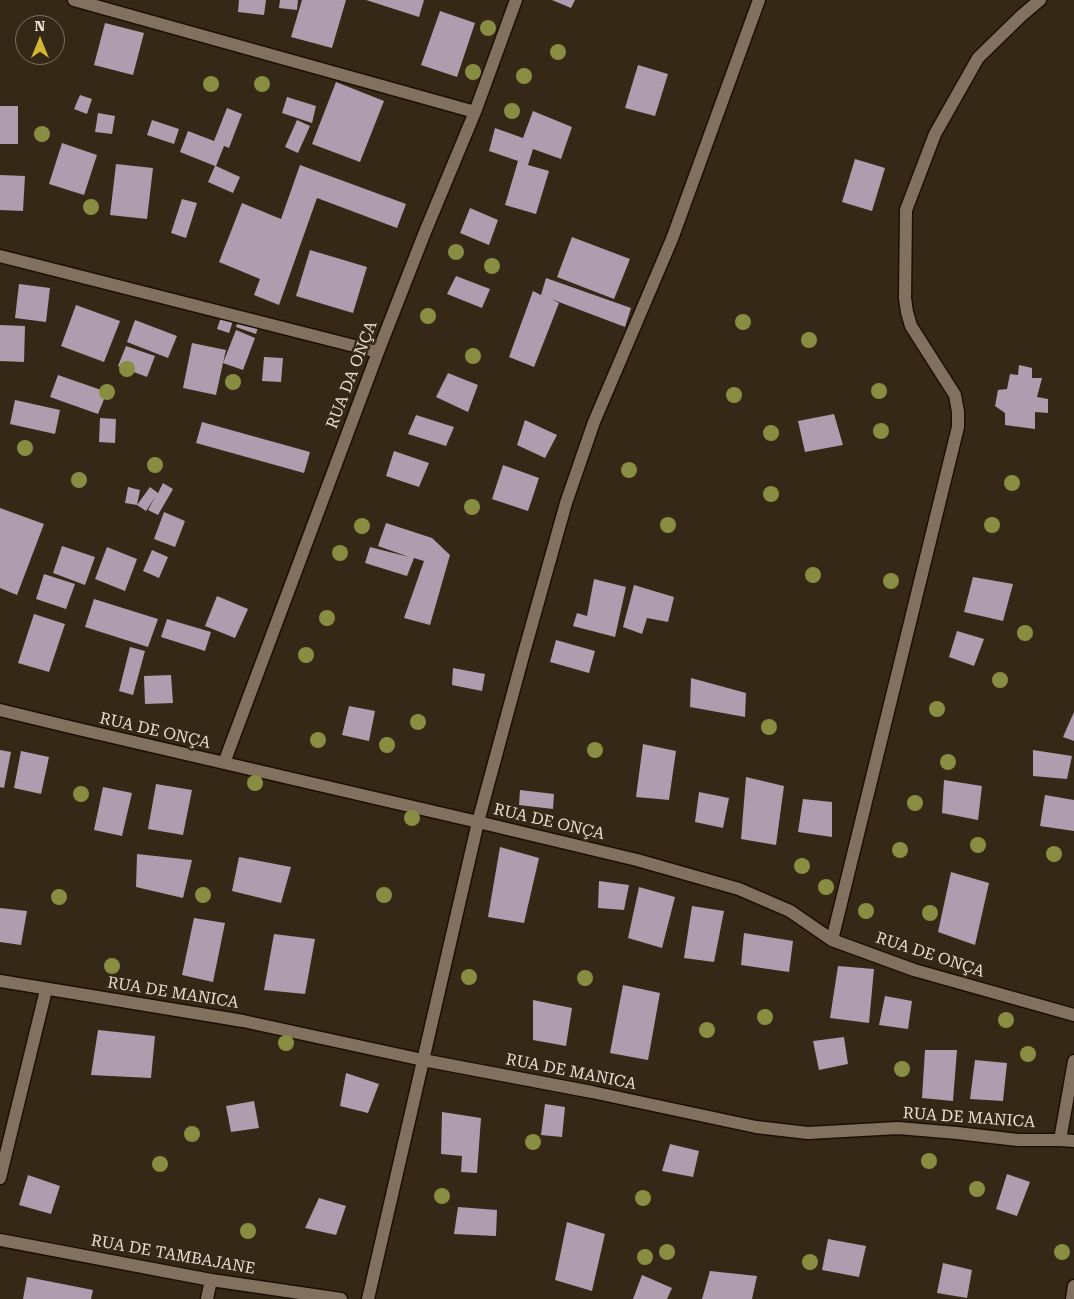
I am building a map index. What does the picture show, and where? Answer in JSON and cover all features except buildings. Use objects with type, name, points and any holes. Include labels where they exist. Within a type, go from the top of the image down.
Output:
[{"type":"street","points":[[74,0],[475,112]]},
{"type":"street","name":"RUA DA ONÇA","points":[[224,763],[378,352],[475,112],[516,0]]},
{"type":"street","points":[[368,1299],[478,822],[572,485],[594,422],[672,239],[760,0]]},
{"type":"street","points":[[832,940],[958,428],[955,395],[911,326],[907,312],[905,298],[906,210],[935,134],[978,58],[1040,0]]},
{"type":"street","points":[[0,256],[378,352]]},
{"type":"street","name":"RUA DE ONÇA","points":[[0,710],[637,860],[739,889],[790,911],[832,940],[914,970],[1074,1015]]},
{"type":"street","name":"RUA DE MANICA","points":[[0,981],[243,1021],[423,1060],[765,1128],[808,1133],[898,1128],[1018,1140],[1074,1141]]},
{"type":"street","points":[[0,1178],[46,990]]},
{"type":"street","points":[[1060,1140],[1074,1061]]},
{"type":"street","name":"RUA DE TAMBAJANE","points":[[0,1240],[211,1280],[341,1299]]},
{"type":"street","points":[[207,1299],[211,1280]]},
{"type":"street","points":[[1072,1299],[1074,1286]]}]
